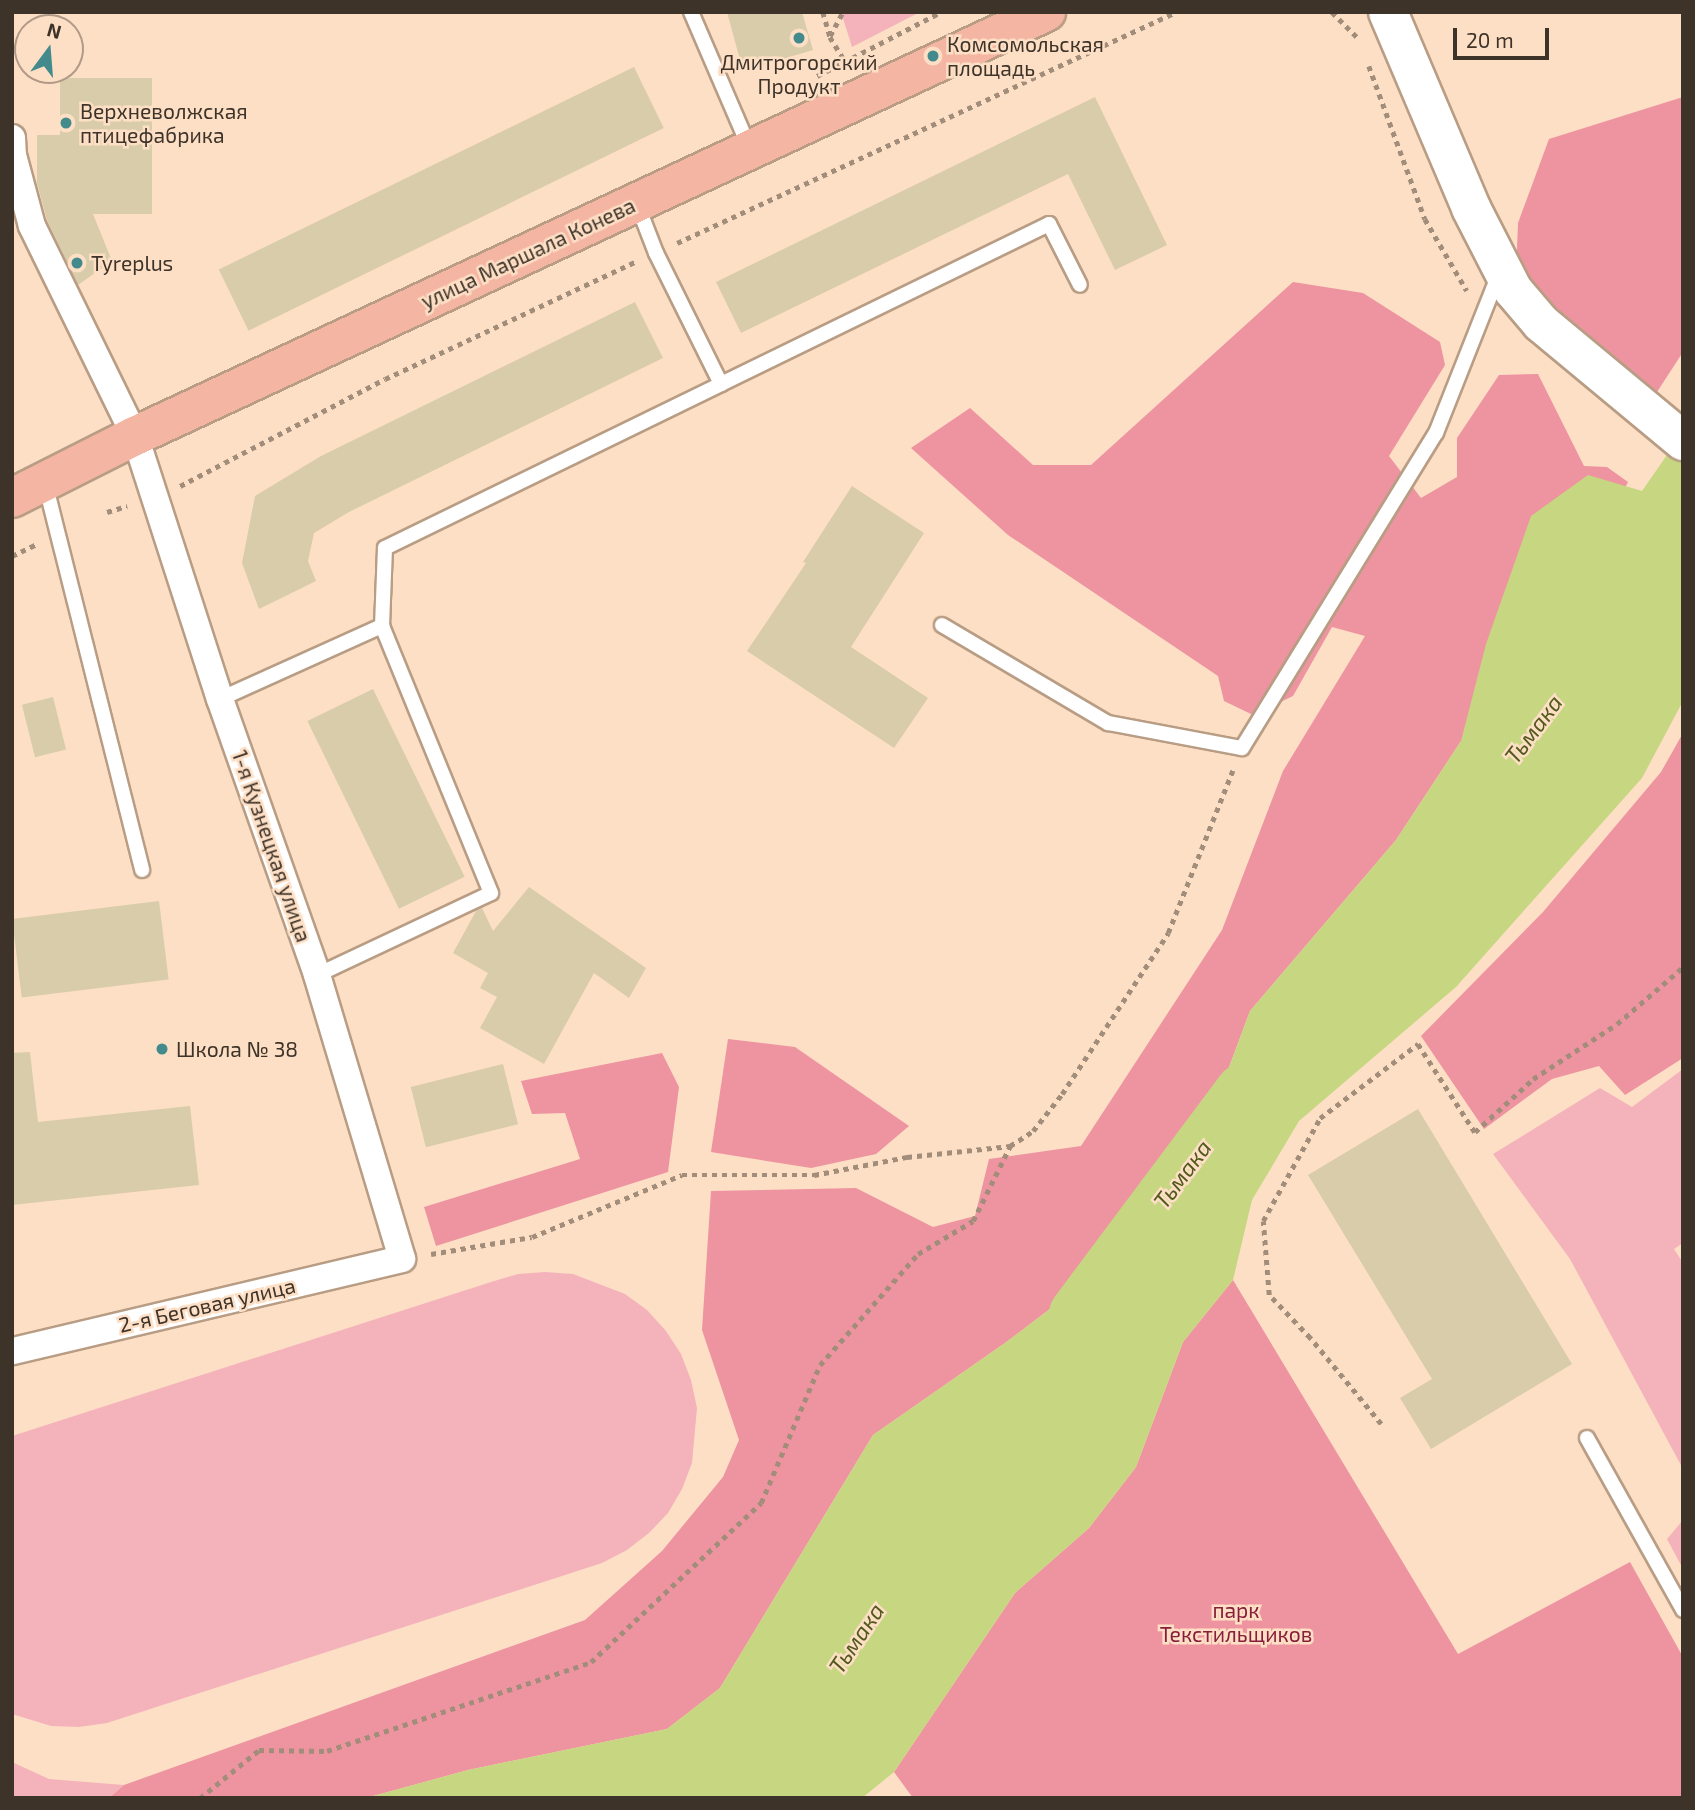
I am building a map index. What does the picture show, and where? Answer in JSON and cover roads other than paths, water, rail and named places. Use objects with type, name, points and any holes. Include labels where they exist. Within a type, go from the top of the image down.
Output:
[{"type":"main road","name":"улица Маршала Конева","points":[[28,490],[135,436],[1046,12]]},
{"type":"main road","points":[[1388,12],[1438,134],[1500,271],[1541,323],[1683,441]]},
{"type":"street","name":"1-я Кузнецкая улица","points":[[13,149],[32,226],[135,436],[220,699],[317,975],[402,1259]]},
{"type":"street","name":"2-я Беговая улица","points":[[12,1351],[402,1259]]},
{"type":"lane","points":[[691,12],[751,150]]},
{"type":"lane","points":[[637,203],[656,253],[721,384]]},
{"type":"lane","points":[[317,975],[491,893],[382,626],[385,548],[1049,224],[1080,285]]},
{"type":"lane","points":[[942,625],[1108,723],[1242,748],[1436,433],[1500,271]]},
{"type":"lane","points":[[28,490],[142,870]]},
{"type":"lane","points":[[220,699],[382,626]]},
{"type":"lane","points":[[1587,1438],[1683,1610]]},
{"type":"water","points":[[1683,432],[1683,701],[1642,778],[1456,987],[1299,1121],[1252,1200],[1233,1280],[1183,1342],[1136,1467],[1089,1528],[1015,1593],[894,1772],[862,1798],[366,1798],[468,1770],[667,1729],[720,1688],[873,1435],[1005,1343],[1125,1252],[1194,1161],[1250,1011],[1396,840],[1461,741],[1486,644],[1531,516],[1588,475],[1642,491]]},
{"type":"waterway","name":"Тьмака","points":[[1078,1314],[1244,1092]]},
{"type":"place","name":"Дмитрогорский Продукт","points":[[799,38]]},
{"type":"place","name":"Комсомольская площадь","points":[[933,56]]},
{"type":"place","name":"Верхневолжская птицефабрика","points":[[66,123]]},
{"type":"place","name":"Tyreplus","points":[[77,263]]},
{"type":"place","name":"Школа № 38","points":[[162,1049]]},
{"type":"park label","name":"парк Текстильщиков","points":[[1236,1622]]}]
